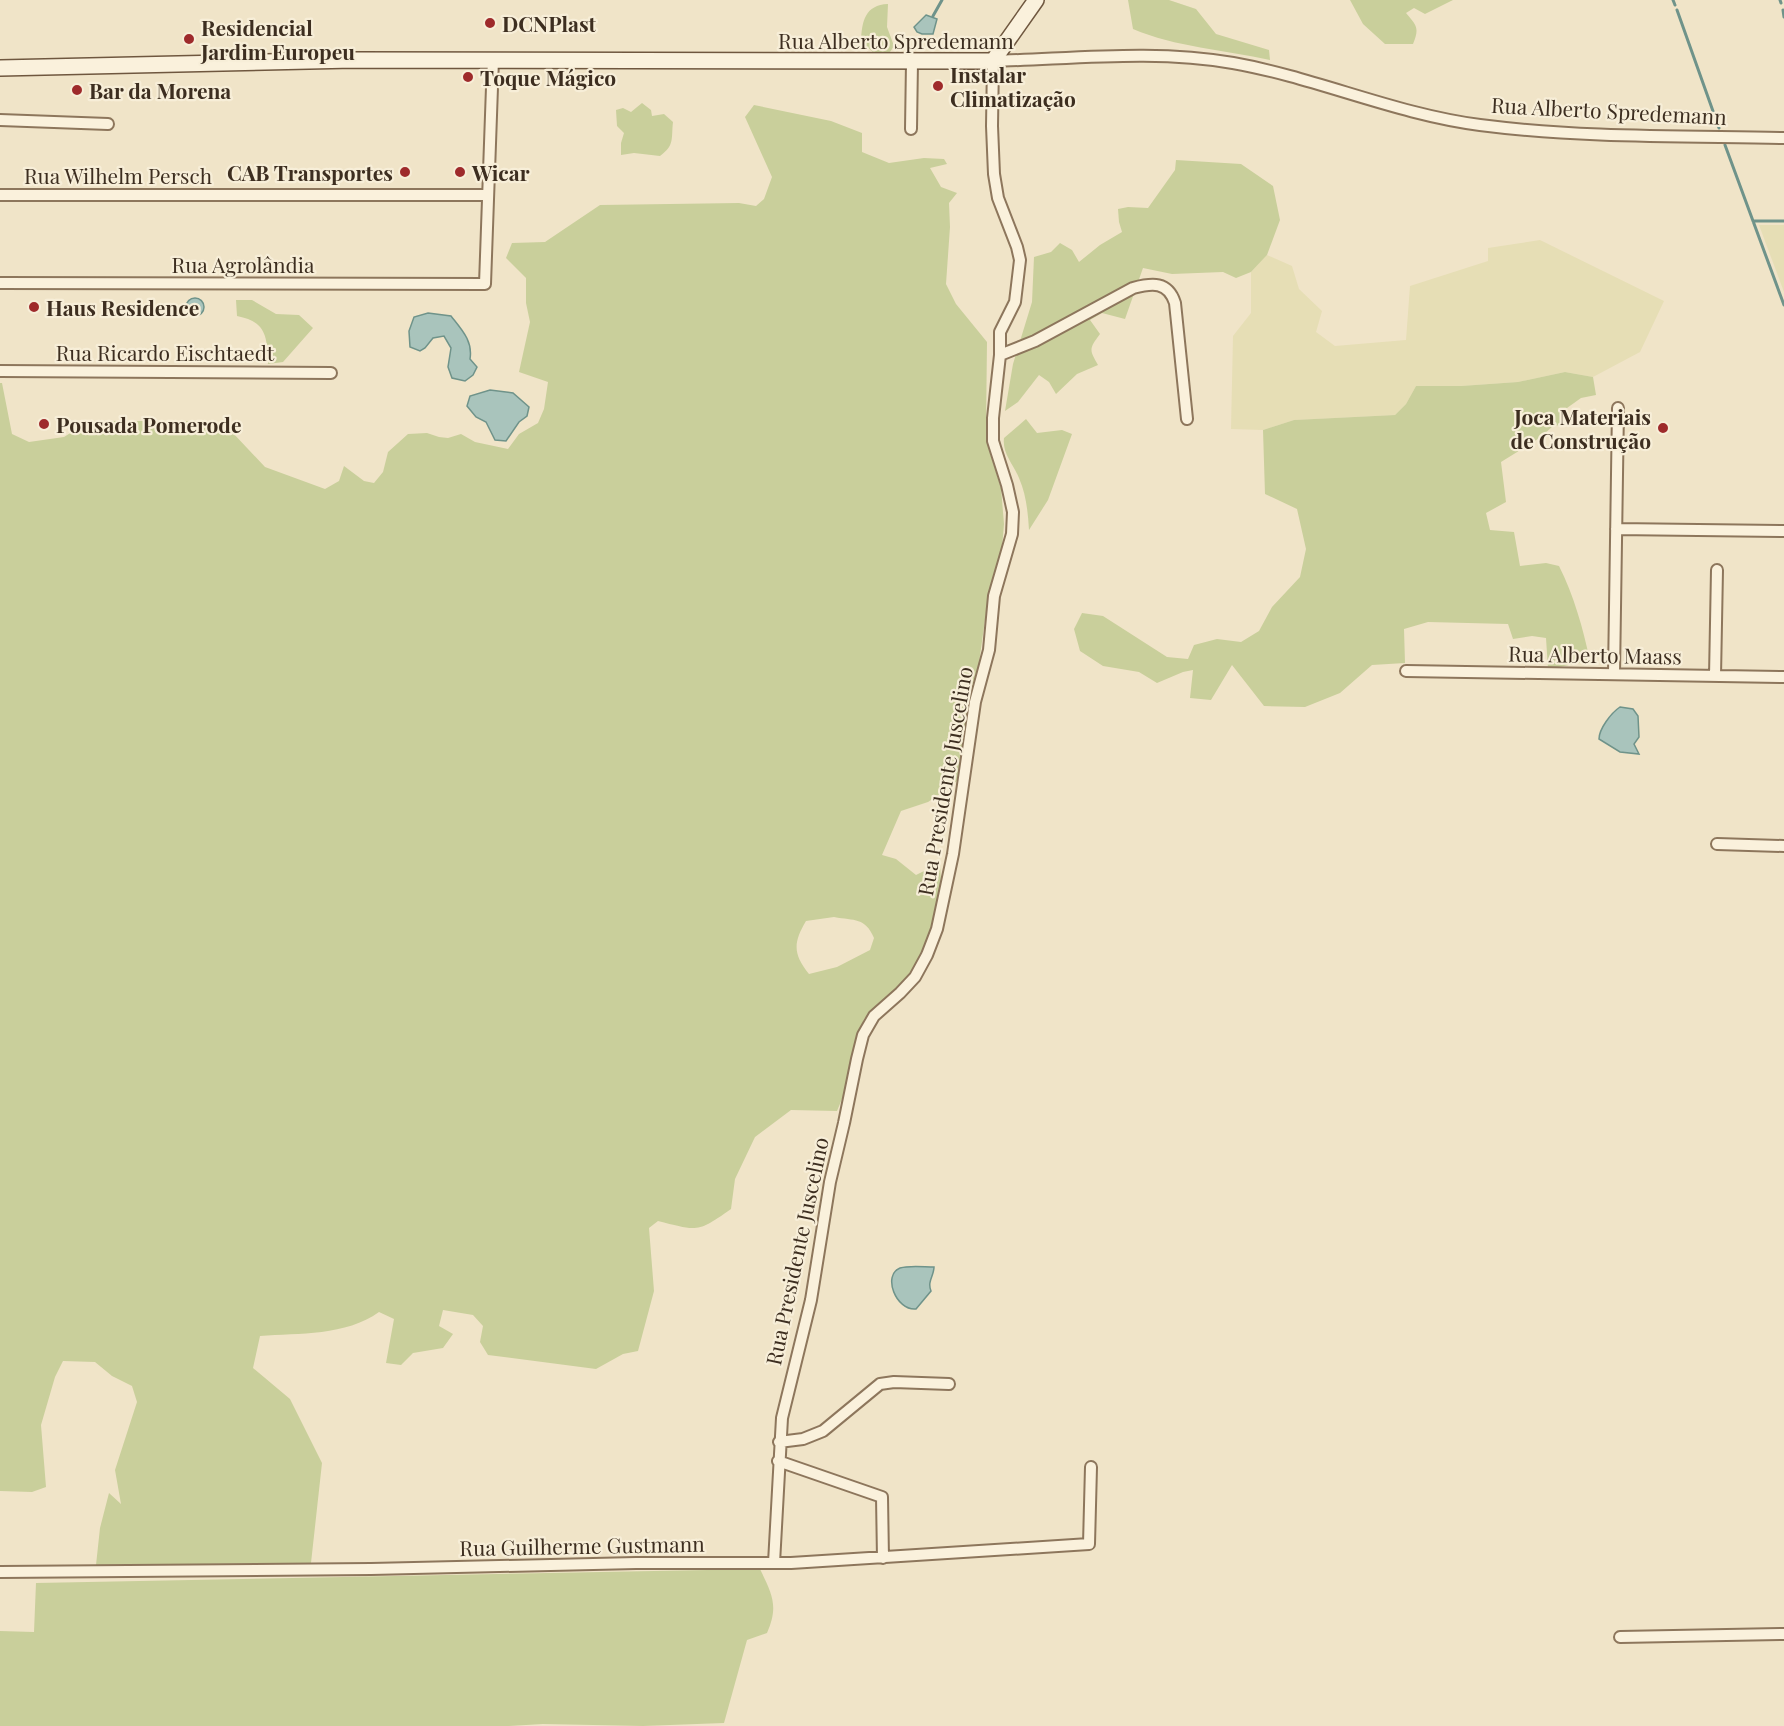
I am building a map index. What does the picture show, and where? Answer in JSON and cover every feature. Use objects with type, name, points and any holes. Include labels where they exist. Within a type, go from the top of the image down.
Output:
[{"type":"street","points":[[993,61],[1036,0]]},
{"type":"street","name":"Rua Alberto Spredemann","points":[[0,68],[274,61],[493,59],[912,62],[1149,56],[1208,59],[1259,68],[1375,101],[1478,125],[1594,134],[1784,138]]},
{"type":"street","points":[[488,195],[493,59]]},
{"type":"street","name":"Rua Presidente Juscelino","points":[[774,1563],[779,1442],[787,1395],[811,1300],[830,1182],[863,1035],[874,1017],[915,977],[938,929],[975,702],[989,650],[994,596],[1012,534],[1013,512],[993,441],[993,418],[1000,355],[1000,332],[1015,302],[1020,260],[998,198],[994,174],[993,61]]},
{"type":"street","points":[[911,129],[912,62]]},
{"type":"street","points":[[0,120],[108,124]]},
{"type":"street","name":"Rua Wilhelm Persch","points":[[0,195],[488,195]]},
{"type":"street","name":"Rua Agrolândia","points":[[0,283],[485,284],[488,195]]},
{"type":"street","points":[[1000,355],[1035,341],[1133,288],[1145,285],[1165,287],[1172,294],[1174,303],[1187,419]]},
{"type":"street","name":"Rua Ricardo Eischtaedt","points":[[0,370],[330,373]]},
{"type":"street","points":[[1614,674],[1618,408]]},
{"type":"street","points":[[1616,529],[1784,531]]},
{"type":"street","points":[[1715,676],[1717,570]]},
{"type":"street","name":"Rua Alberto Maass","points":[[1406,671],[1784,677]]},
{"type":"street","points":[[1717,844],[1784,846]]},
{"type":"street","points":[[779,1442],[803,1439],[823,1431],[880,1384],[894,1382],[949,1384]]},
{"type":"street","points":[[778,1461],[882,1497],[883,1558]]},
{"type":"street","name":"Rua Guilherme Gustmann","points":[[0,1572],[393,1568],[646,1562],[774,1563],[1089,1544],[1090,1467]]},
{"type":"street","points":[[1620,1637],[1784,1634]]},
{"type":"shaded area","points":[[1759,225],[1784,225],[1784,292]]},
{"type":"shaded area","points":[[1540,240],[1664,301],[1640,352],[1593,377],[1565,372],[1518,382],[1416,386],[1406,404],[1395,415],[1294,420],[1263,430],[1231,429],[1233,336],[1251,313],[1251,272],[1267,255],[1292,266],[1299,289],[1322,311],[1316,332],[1335,346],[1406,340],[1410,286],[1488,261],[1488,248]]},
{"type":"green space","points":[[1128,0],[1169,0],[1196,9],[1216,34],[1269,50],[1270,60],[1183,44],[1133,29]]},
{"type":"green space","points":[[1350,0],[1453,0],[1425,14],[1414,8],[1406,13],[1416,27],[1413,44],[1385,44],[1363,24]]},
{"type":"green space","points":[[888,4],[887,27],[894,46],[888,55],[875,54],[861,41],[862,27],[866,15],[874,7]]},
{"type":"green space","points":[[642,103],[651,110],[652,116],[664,114],[673,122],[670,145],[660,156],[634,153],[621,155],[624,133],[617,126],[616,110],[623,108],[631,112]]},
{"type":"green space","points":[[754,105],[831,121],[862,133],[862,152],[889,163],[924,158],[944,159],[947,164],[930,168],[941,187],[957,193],[949,203],[950,227],[946,284],[956,304],[987,342],[986,428],[990,453],[1001,488],[1004,524],[1002,548],[988,598],[979,663],[969,697],[961,777],[928,802],[901,811],[882,855],[896,859],[916,875],[940,863],[941,883],[935,919],[921,955],[913,972],[899,988],[864,1019],[844,1094],[837,1111],[791,1110],[755,1137],[735,1179],[731,1209],[711,1222],[697,1228],[690,1228],[658,1221],[649,1228],[654,1291],[638,1351],[623,1354],[596,1369],[488,1355],[480,1342],[483,1326],[473,1315],[443,1310],[439,1326],[453,1334],[443,1348],[413,1353],[401,1365],[386,1363],[394,1319],[379,1312],[366,1320],[337,1329],[260,1336],[253,1368],[290,1399],[322,1463],[311,1563],[96,1565],[100,1528],[109,1493],[121,1504],[115,1470],[137,1402],[132,1386],[112,1376],[95,1362],[63,1361],[55,1377],[41,1425],[46,1487],[32,1492],[0,1491],[0,383],[2,383],[12,434],[29,442],[64,437],[80,427],[98,421],[202,421],[232,432],[265,467],[325,489],[339,481],[344,466],[364,481],[374,483],[383,472],[388,452],[408,434],[427,433],[448,438],[461,434],[475,442],[508,449],[519,434],[538,423],[544,409],[548,382],[519,372],[530,322],[526,303],[526,278],[506,258],[512,243],[545,242],[600,205],[739,203],[756,206],[764,199],[772,177],[745,117]],"holes":[[[834,917],[858,921],[867,926],[874,938],[870,950],[837,967],[809,974],[798,954],[799,936],[806,921]]]},
{"type":"green space","points":[[1176,160],[1241,164],[1273,186],[1280,220],[1267,255],[1251,272],[1236,278],[1223,272],[1172,274],[1143,268],[1125,319],[1102,313],[1090,320],[1100,334],[1092,349],[1098,365],[1077,374],[1056,394],[1049,382],[1039,375],[1018,402],[1005,411],[1013,364],[1032,302],[1034,257],[1051,252],[1060,243],[1072,250],[1079,262],[1100,245],[1122,232],[1118,209],[1148,208],[1175,170]]},
{"type":"green space","points":[[236,300],[252,300],[276,314],[299,315],[313,328],[283,362],[268,364],[266,339],[263,332],[254,322],[237,316]]},
{"type":"green space","points":[[1565,372],[1593,377],[1596,395],[1581,398],[1567,408],[1567,421],[1563,426],[1554,425],[1541,437],[1501,462],[1506,502],[1486,513],[1490,530],[1514,532],[1520,566],[1546,563],[1559,566],[1577,612],[1590,661],[1548,669],[1546,638],[1532,636],[1513,639],[1508,624],[1428,622],[1404,629],[1405,663],[1372,665],[1340,693],[1305,707],[1264,706],[1232,665],[1211,700],[1190,698],[1193,670],[1157,683],[1139,672],[1103,666],[1080,651],[1074,629],[1082,613],[1103,616],[1167,657],[1188,659],[1194,645],[1217,639],[1241,642],[1259,631],[1272,607],[1300,577],[1306,549],[1297,509],[1265,494],[1263,430],[1294,420],[1395,415],[1406,404],[1416,386],[1518,382]]},
{"type":"green space","points":[[1026,419],[1037,433],[1062,430],[1072,434],[1048,500],[1029,530],[1023,490],[1006,454],[1004,443],[1004,438]]},
{"type":"green space","points":[[760,1569],[771,1593],[773,1615],[771,1624],[767,1633],[747,1640],[724,1723],[643,1726],[543,1724],[509,1726],[0,1726],[0,1631],[34,1632],[36,1583]]},
{"type":"water","points":[[926,15],[937,19],[933,34],[922,34],[914,27]]},
{"type":"water","points":[[191,298],[199,298],[204,303],[202,314],[191,316],[186,311],[186,303]]},
{"type":"water","points":[[428,313],[451,316],[466,336],[470,347],[470,359],[477,367],[473,375],[465,381],[452,378],[448,367],[451,348],[444,336],[433,338],[420,351],[410,347],[409,331],[414,317]]},
{"type":"water","points":[[490,390],[513,393],[529,407],[527,416],[519,422],[506,441],[495,440],[486,422],[476,417],[467,406],[470,396]]},
{"type":"water","points":[[1620,707],[1633,709],[1638,716],[1639,737],[1634,744],[1639,754],[1620,752],[1599,739],[1606,722]]},
{"type":"water","points":[[904,1267],[934,1267],[930,1284],[931,1291],[916,1309],[909,1308],[897,1299],[892,1285],[895,1272]]},
{"type":"waterway","points":[[933,16],[942,0]]},
{"type":"waterway","points":[[1673,0],[1675,5]]},
{"type":"waterway","points":[[1677,10],[1719,128]]},
{"type":"waterway","points":[[1783,10],[1784,17]]},
{"type":"waterway","points":[[1725,145],[1784,305]]},
{"type":"waterway","points":[[1753,221],[1784,221]]},
{"type":"place","name":"DCNPlast","points":[[490,23]]},
{"type":"place","name":"Residencial Jardim Europeu","points":[[189,39]]},
{"type":"place","name":"Toque Mágico","points":[[468,77]]},
{"type":"place","name":"Instalar Climatização","points":[[938,86]]},
{"type":"place","name":"Bar da Morena","points":[[77,90]]},
{"type":"place","name":"CAB Transportes","points":[[405,172]]},
{"type":"place","name":"Wicar","points":[[460,172]]},
{"type":"place","name":"Haus Residence","points":[[34,307]]},
{"type":"place","name":"Pousada Pomerode","points":[[44,424]]},
{"type":"place","name":"Joca Materiais de Construção","points":[[1663,428]]}]
